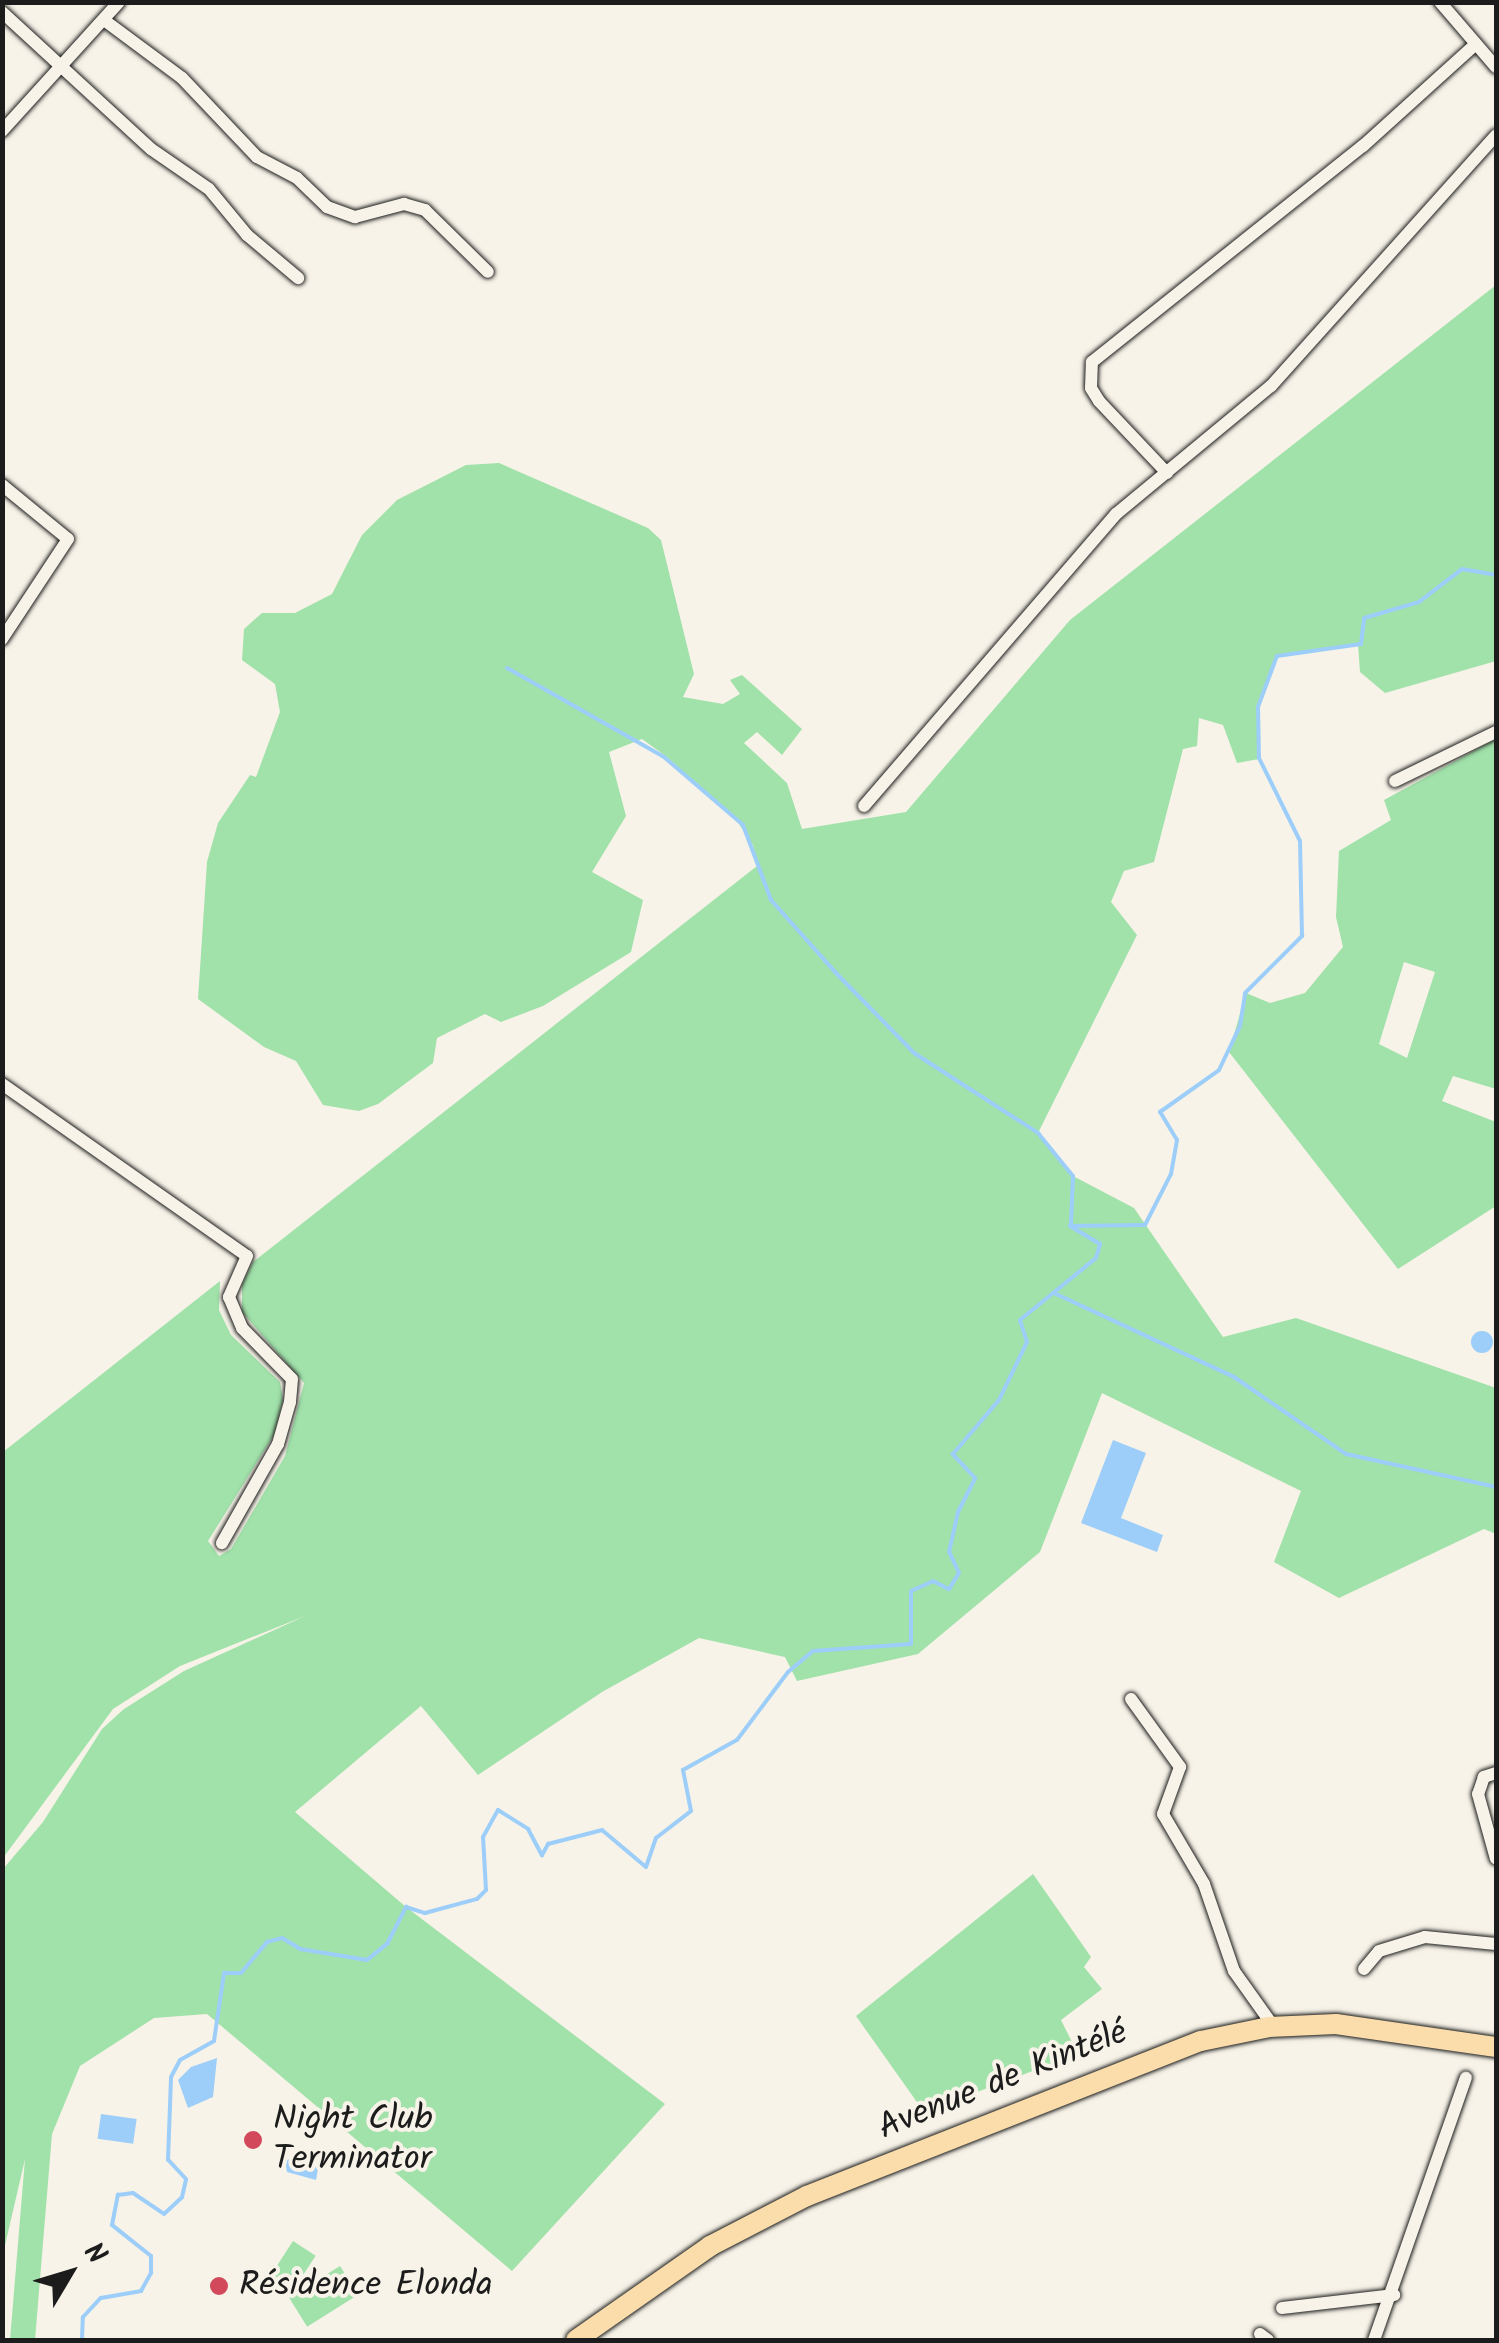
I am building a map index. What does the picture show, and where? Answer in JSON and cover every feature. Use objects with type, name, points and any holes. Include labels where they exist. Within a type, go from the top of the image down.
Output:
[{"type":"main road","name":"Avenue de Kintélé","points":[[576,2340],[710,2246],[807,2196],[1153,2056],[1274,2026],[1367,2027],[1496,2047]]},
{"type":"street","points":[[2,131],[119,2]]},
{"type":"street","points":[[1440,2],[1496,67]]},
{"type":"street","points":[[2,12],[151,149],[210,189],[246,235],[298,278]]},
{"type":"street","points":[[104,20],[182,78],[257,157],[297,178],[327,207],[355,216],[404,204],[425,210],[488,272]]},
{"type":"street","points":[[1167,472],[1099,401],[1088,375],[1092,362],[1364,146],[1476,44]]},
{"type":"street","points":[[864,806],[1116,514],[1314,342],[1496,135]]},
{"type":"street","points":[[2,485],[68,539],[2,639]]},
{"type":"street","points":[[1396,781],[1496,732]]},
{"type":"street","points":[[2,1084],[247,1256],[233,1278],[234,1314],[292,1379],[292,1391],[278,1444],[222,1543]]},
{"type":"street","points":[[1130,1699],[1180,1767],[1162,1814],[1204,1884],[1234,1970],[1274,2026]]},
{"type":"street","points":[[1496,1773],[1479,1783],[1478,1794],[1496,1860]]},
{"type":"street","points":[[1364,1968],[1379,1951],[1425,1937],[1496,1944]]},
{"type":"street","points":[[1374,2340],[1394,2295],[1466,2078]]},
{"type":"street","points":[[1282,2308],[1394,2295]]},
{"type":"green space","points":[[1496,285],[1496,661],[1385,693],[1360,672],[1358,644],[1277,656],[1258,707],[1259,759],[1237,763],[1223,725],[1199,718],[1197,746],[1183,749],[1154,862],[1124,871],[1111,902],[1137,935],[1038,1133],[1073,1176],[1134,1208],[1223,1337],[1296,1318],[1496,1388],[1496,1534],[1484,1529],[1339,1598],[1274,1562],[1301,1491],[1102,1393],[1040,1552],[918,1654],[797,1681],[785,1657],[699,1638],[602,1692],[478,1775],[421,1706],[295,1812],[406,1907],[665,2104],[512,2271],[207,2014],[154,2018],[80,2066],[52,2134],[35,2340],[10,2340],[25,2159],[3,2254],[3,1869],[43,1822],[102,1729],[124,1709],[184,1671],[305,1616],[180,1666],[113,1709],[3,1858],[3,1452],[220,1281],[219,1310],[231,1335],[280,1382],[283,1400],[274,1435],[208,1541],[219,1556],[231,1549],[285,1456],[304,1383],[242,1312],[242,1284],[253,1262],[757,866],[753,845],[735,818],[667,757],[642,739],[609,752],[626,816],[592,872],[643,900],[631,952],[543,1006],[501,1022],[485,1014],[437,1038],[433,1063],[378,1104],[359,1111],[323,1105],[296,1061],[264,1047],[198,999],[207,862],[218,823],[250,775],[256,777],[280,712],[275,684],[242,660],[244,629],[262,613],[295,613],[332,594],[362,535],[397,500],[466,465],[499,463],[648,528],[661,540],[694,674],[683,697],[723,704],[740,694],[730,680],[742,675],[802,729],[782,755],[757,732],[744,743],[787,783],[802,829],[906,812],[1070,620]]},
{"type":"green space","points":[[1496,739],[1496,1089],[1453,1076],[1442,1101],[1496,1122],[1496,1206],[1398,1269],[1229,1052],[1246,993],[1270,1003],[1305,993],[1343,947],[1336,917],[1339,851],[1391,820],[1384,800]],"holes":[[[1404,962],[1435,972],[1407,1058],[1379,1044]]]},
{"type":"green space","points":[[1033,1874],[1091,1957],[1084,1967],[1102,1989],[1061,2020],[1078,2054],[924,2112],[856,2016]]},
{"type":"green space","points":[[293,2241],[316,2256],[291,2293],[268,2279]]},
{"type":"green space","points":[[340,2266],[358,2295],[307,2327],[289,2298]]},
{"type":"water","points":[[1482,1331],[1490,1334],[1490,1350],[1482,1353],[1474,1350],[1471,1342],[1474,1334]]},
{"type":"water","points":[[1113,1440],[1146,1453],[1121,1518],[1163,1535],[1157,1552],[1081,1523]]},
{"type":"water","points":[[217,2058],[213,2097],[188,2108],[178,2080],[191,2067]]},
{"type":"water","points":[[101,2114],[137,2119],[133,2144],[98,2139]]},
{"type":"water","points":[[300,2154],[318,2169],[316,2180],[287,2172],[285,2161]]},
{"type":"waterway","points":[[82,2340],[83,2317],[101,2298],[141,2291],[151,2273],[151,2256],[112,2225],[118,2195],[133,2193],[164,2214],[182,2197],[186,2179],[168,2160],[171,2077],[180,2060],[214,2041],[224,1973],[241,1973],[267,1942],[282,1938],[300,1949],[367,1960],[387,1944],[406,1907],[425,1913],[477,1899],[486,1890],[483,1837],[498,1810],[528,1829],[542,1855],[548,1844],[602,1830],[646,1867],[656,1838],[691,1811],[683,1770],[737,1740],[788,1672],[813,1651],[911,1644],[911,1591],[933,1581],[949,1589],[959,1573],[949,1552],[958,1512],[975,1478],[953,1454],[999,1400],[1027,1342],[1020,1320],[1096,1258],[1100,1244],[1070,1226],[1145,1225],[1171,1174],[1177,1140],[1160,1112],[1219,1070],[1240,1026],[1245,993],[1302,936],[1300,841],[1259,758],[1258,707],[1277,656],[1361,644],[1364,618],[1419,602],[1462,569],[1496,575]]},
{"type":"waterway","points":[[507,668],[664,757],[743,825],[771,900],[836,973],[914,1053],[1038,1133],[1073,1176],[1071,1224]]},
{"type":"waterway","points":[[1054,1293],[1234,1377],[1346,1454],[1496,1487]]},
{"type":"place","name":"Night Club Terminator","points":[[253,2140]]},
{"type":"place","name":"Résidence Elonda","points":[[219,2286]]}]
